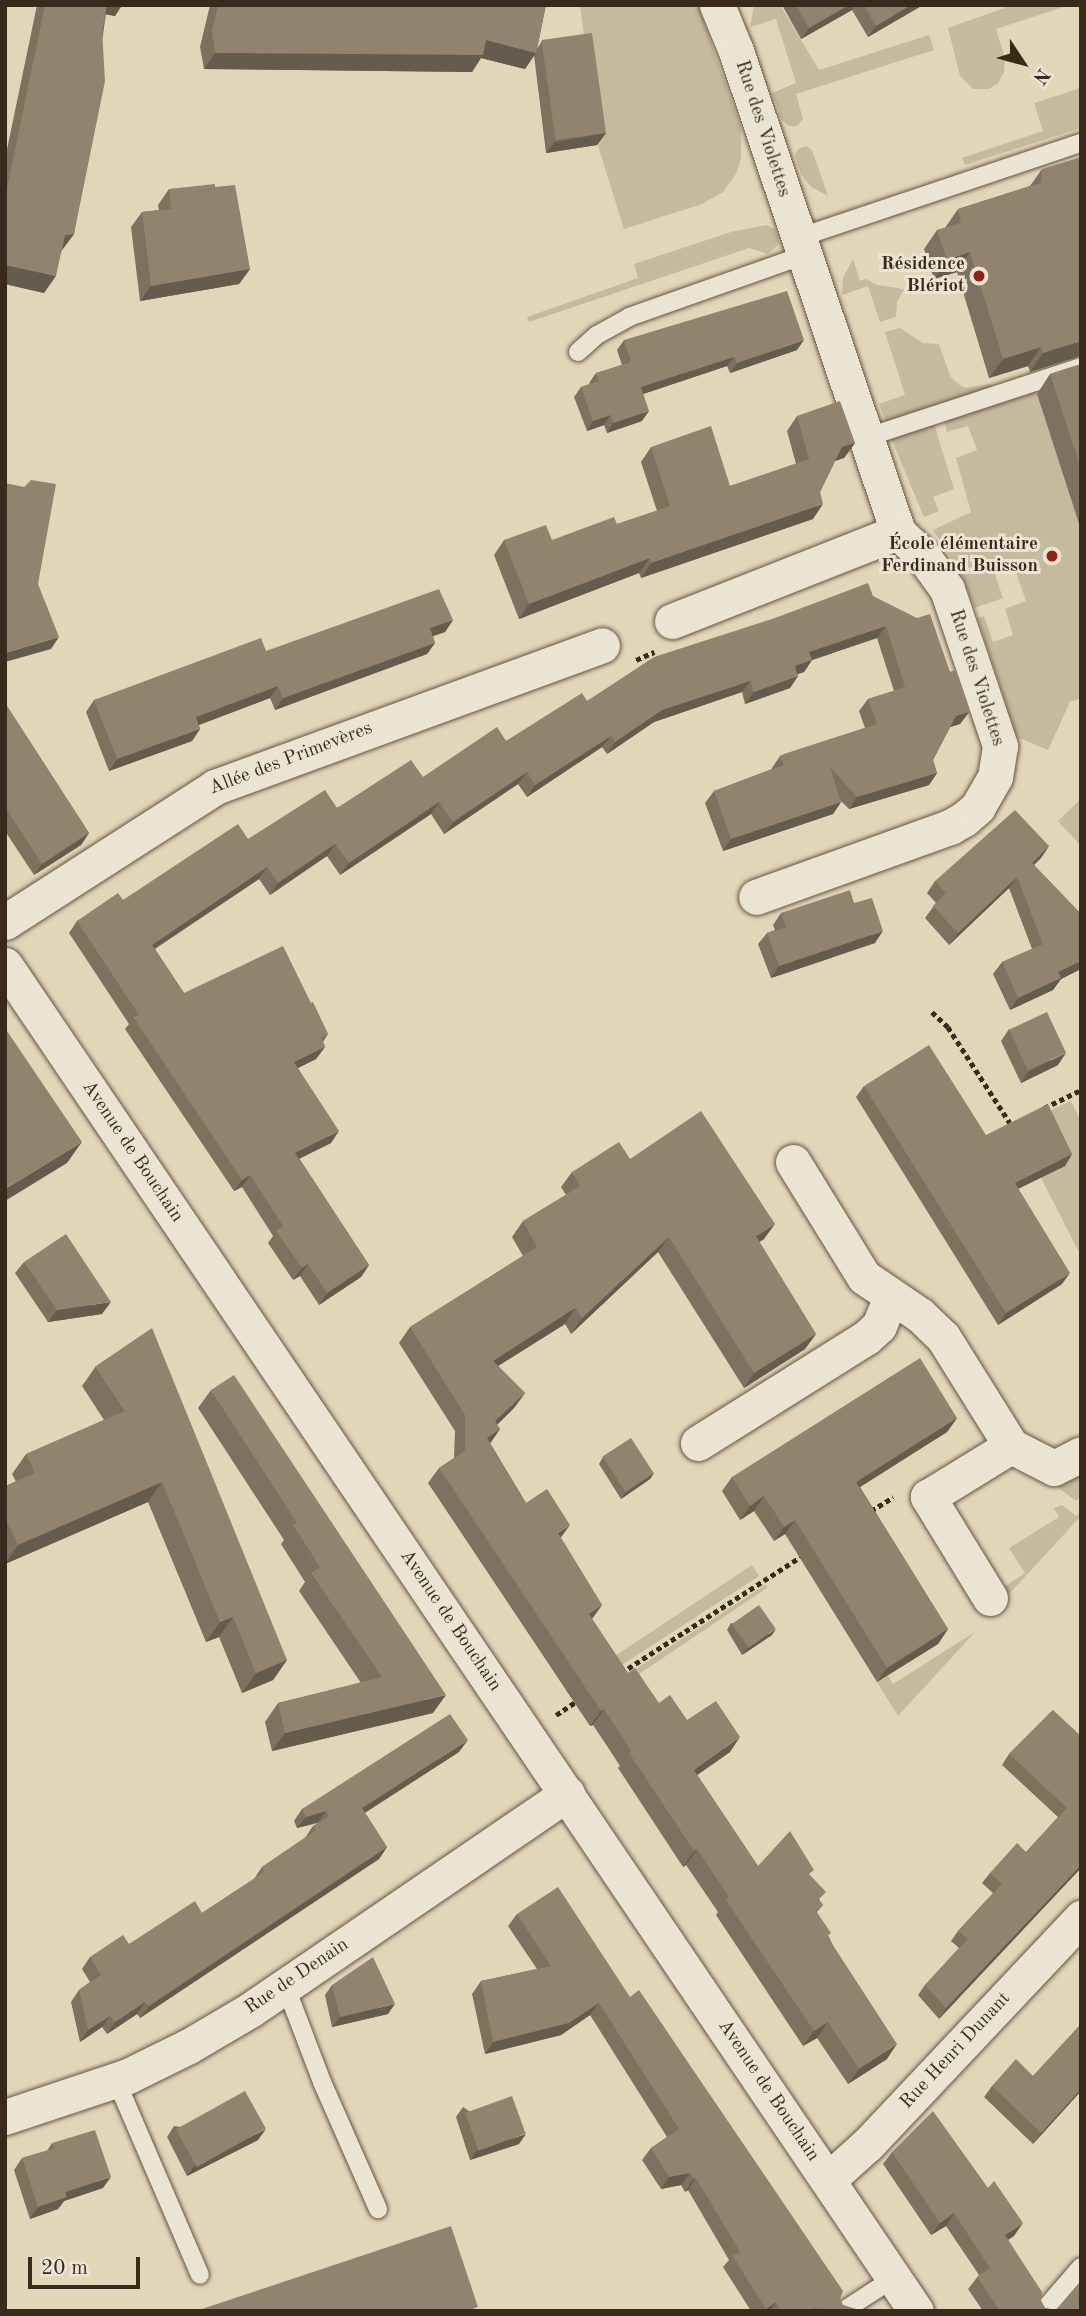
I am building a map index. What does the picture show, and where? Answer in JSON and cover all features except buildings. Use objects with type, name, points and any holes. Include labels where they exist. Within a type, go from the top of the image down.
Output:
[{"type":"street","name":"Rue des Violettes","points":[[717,5],[736,51],[898,532],[937,573],[955,609],[997,731],[1000,762],[995,778],[978,807],[950,827],[756,897]]},
{"type":"street","points":[[672,621],[898,532]]},
{"type":"street","name":"Allée des Primevères","points":[[5,922],[215,787],[602,645]]},
{"type":"street","name":"Avenue de Bouchain","points":[[5,965],[916,2311]]},
{"type":"street","points":[[793,1162],[864,1277],[920,1315],[943,1337],[1011,1446],[1054,1468],[1081,1454]]},
{"type":"street","points":[[698,1443],[867,1337],[879,1326],[891,1297]]},
{"type":"street","points":[[990,1598],[928,1497],[1011,1446]]},
{"type":"street","name":"Rue de Denain","points":[[5,2117],[116,2080],[190,2046],[567,1794]]},
{"type":"street","name":"Rue Henri Dunant","points":[[828,2180],[868,2144],[1081,1919]]},
{"type":"lane","points":[[578,352],[597,335],[629,317],[801,246],[1081,144]]},
{"type":"lane","points":[[865,438],[1081,368]]},
{"type":"lane","points":[[285,1985],[322,2082],[379,2209]]},
{"type":"lane","points":[[116,2080],[200,2275]]},
{"type":"lane","points":[[1043,2311],[1081,2267]]},
{"type":"lane","points":[[843,2311],[894,2278]]},
{"type":"path","points":[[932,1012],[948,1027],[1008,1124],[1020,1119]]},
{"type":"path","points":[[1032,1113],[1081,1090]]},
{"type":"path","points":[[863,1516],[897,1494]]},
{"type":"path","points":[[616,1676],[807,1553]]},
{"type":"path","points":[[526,1734],[582,1698]]},
{"type":"shaded area","points":[[580,5],[698,5],[741,128],[741,159],[736,174],[723,192],[702,204],[624,229],[599,149]]},
{"type":"shaded area","points":[[754,5],[780,5],[819,70],[929,35],[934,50],[796,94],[803,119],[797,126],[789,126],[782,120],[772,93],[796,83],[776,19],[750,27]]},
{"type":"shaded area","points":[[1013,5],[1069,5],[996,29],[1005,58],[1004,72],[998,83],[989,89],[973,89],[960,76],[948,28]]},
{"type":"shaded area","points":[[1081,88],[1081,128],[965,165],[962,158],[1043,131],[1034,103]]},
{"type":"shaded area","points":[[806,146],[812,150],[828,196],[811,187],[801,174],[795,156],[798,149]]},
{"type":"shaded area","points":[[766,225],[775,229],[780,243],[768,254],[749,248],[529,322],[527,317],[638,278],[634,264],[731,232]]},
{"type":"shaded area","points":[[853,259],[860,281],[866,279],[877,285],[904,289],[897,302],[896,317],[880,322],[868,286],[842,295],[843,278]]},
{"type":"shaded area","points":[[900,328],[923,343],[939,344],[950,376],[957,383],[965,388],[991,384],[992,388],[886,422],[879,404],[905,395],[885,332]]},
{"type":"shaded area","points":[[1036,391],[1081,530],[1081,698],[1070,702],[1048,750],[1017,737],[978,618],[984,616],[993,642],[1013,635],[1005,609],[1026,601],[1014,566],[994,572],[1003,598],[975,608],[960,571],[933,530],[971,512],[956,458],[977,450],[968,426],[947,432],[944,421]]},
{"type":"shaded area","points":[[934,424],[954,489],[933,497],[939,511],[924,517],[891,438]]},
{"type":"shaded area","points":[[1081,799],[1081,846],[1058,821]]},
{"type":"shaded area","points":[[1071,1101],[1081,1122],[1081,1256],[1041,1178],[1064,1166],[1040,1115]]},
{"type":"shaded area","points":[[1081,1471],[1081,1496],[1076,1501],[1056,1486]]},
{"type":"shaded area","points":[[1062,1505],[1076,1516],[1081,1512],[1081,1516],[1009,1594],[1004,1587],[1025,1573],[1009,1548],[1059,1517],[1054,1508]]},
{"type":"shaded area","points":[[752,1565],[759,1576],[571,1698],[565,1689]]},
{"type":"shaded area","points":[[765,1585],[767,1588],[581,1713],[577,1707]]},
{"type":"shaded area","points":[[975,1632],[898,1716],[877,1682],[888,1676],[893,1684]]},
{"type":"place","name":"Résidence Blériot","points":[[979,276]]},
{"type":"place","name":"École élémentaire Ferdinand Buisson","points":[[1052,556]]}]
